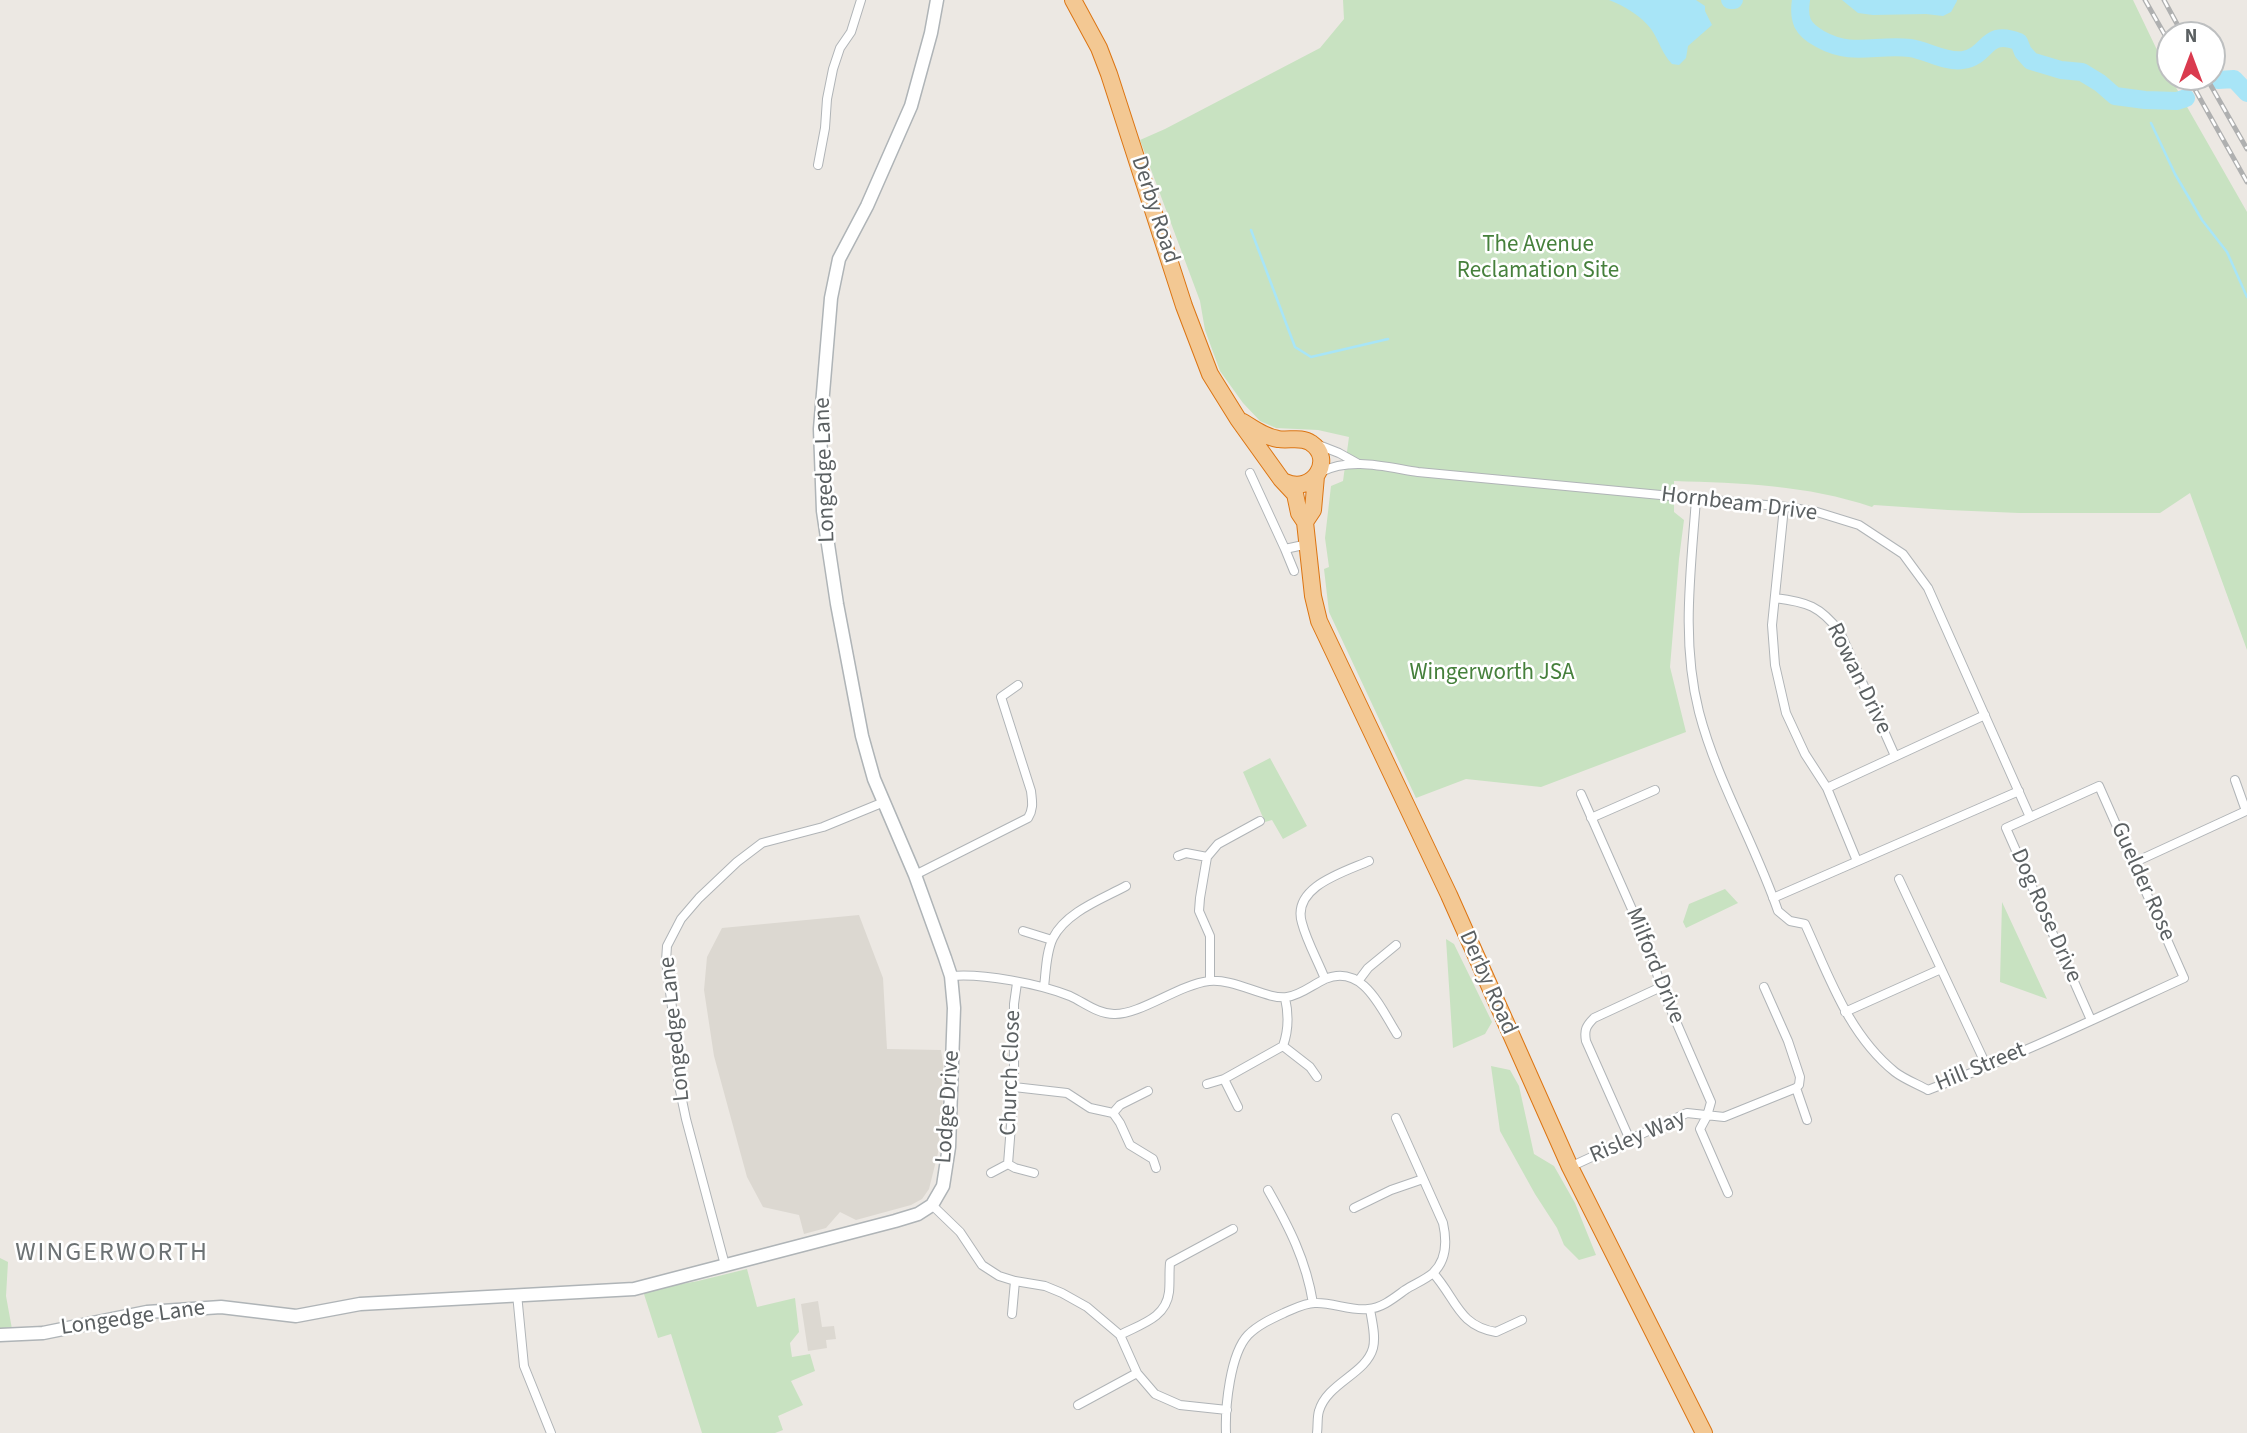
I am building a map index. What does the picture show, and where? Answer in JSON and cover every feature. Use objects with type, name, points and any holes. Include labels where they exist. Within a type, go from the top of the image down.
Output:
[{"type":"highway","name":"Derby Road","points":[[1073,0],[1099,48],[1109,74],[1194,337],[1210,374],[1238,419],[1295,494],[1299,513],[1306,522],[1313,596],[1319,621],[1439,873],[1570,1167],[1704,1433]]},
{"type":"highway","name":"Derby Road","points":[[1238,419],[1266,436],[1291,439]]},
{"type":"highway","points":[[1291,439],[1310,442],[1320,454],[1321,462],[1317,475],[1307,484],[1299,486],[1280,477],[1274,463],[1276,453],[1285,441],[1291,439]]},
{"type":"highway","name":"Derby Road","points":[[1306,522],[1313,510],[1317,475]]},
{"type":"street","points":[[818,165],[833,69],[840,48],[851,32],[861,0]]},
{"type":"street","name":"Longedge Lane","points":[[0,1335],[43,1333],[147,1312],[184,1309],[221,1307],[296,1316],[360,1304],[634,1289],[724,1265],[678,1081],[677,1046],[666,961],[667,946],[681,919],[699,898],[737,862],[762,843],[823,827],[884,802],[874,779],[862,736],[836,604],[823,511],[821,416],[831,298],[839,259],[867,206],[912,106],[937,0]]},
{"type":"street","name":"Hornbeam Drive","points":[[1310,442],[1334,450],[1357,463]]},
{"type":"street","name":"Hornbeam Drive","points":[[1317,475],[1331,467],[1357,463],[1418,472],[1784,507],[1816,512],[1859,525],[1903,554],[1928,588],[2031,817]]},
{"type":"street","points":[[1250,473],[1294,571]]},
{"type":"street","name":"Hill Street","points":[[1696,499],[1687,604],[1690,665],[1699,711],[1777,911],[1790,921],[1805,924],[1845,1012],[1862,1040],[1896,1073],[1928,1090],[1987,1068],[2184,978]]},
{"type":"street","points":[[1784,507],[1772,625],[1775,665],[1786,713],[1805,754],[1827,788],[1857,861]]},
{"type":"street","points":[[1285,549],[1308,544]]},
{"type":"street","name":"Rowan Drive","points":[[1775,598],[1814,606],[1827,615],[1840,632],[1895,756]]},
{"type":"street","points":[[915,875],[1028,818],[1032,812],[1031,791],[1001,697],[1018,685]]},
{"type":"street","points":[[1827,788],[1984,715]]},
{"type":"street","points":[[2133,863],[2246,811],[2235,780]]},
{"type":"street","name":"Guelder Rose","points":[[2099,786],[2184,978]]},
{"type":"street","name":"Dog Rose Drive","points":[[2091,1020],[2006,828],[2099,786]]},
{"type":"street","points":[[1591,818],[1655,790]]},
{"type":"street","points":[[1773,898],[2019,791]]},
{"type":"street","name":"Milford Drive","points":[[1581,794],[1650,950],[1661,987],[1711,1102],[1700,1129],[1728,1194]]},
{"type":"street","name":"Lodge Drive","points":[[884,802],[915,875],[951,976],[954,1008],[949,1147],[943,1186],[932,1205]]},
{"type":"street","points":[[1210,981],[1210,936],[1199,911],[1207,857],[1218,844],[1260,821]]},
{"type":"street","points":[[1178,856],[1186,853],[1207,857]]},
{"type":"street","points":[[1325,979],[1301,922],[1301,907],[1310,892],[1321,883],[1368,861]]},
{"type":"street","points":[[1899,879],[1987,1068]]},
{"type":"street","points":[[1044,987],[1052,940],[1060,926],[1072,916],[1126,886]]},
{"type":"street","points":[[1023,931],[1052,940]]},
{"type":"street","points":[[1359,980],[1368,968],[1396,945]]},
{"type":"street","points":[[1845,1012],[1941,969]]},
{"type":"street","points":[[951,976],[966,975],[1044,987],[1112,1014],[1126,1013],[1182,988],[1210,981],[1226,982],[1285,998],[1311,989],[1325,979],[1338,976],[1359,980],[1397,1034]]},
{"type":"street","name":"Church Close","points":[[1008,1164],[1014,1087],[1014,1004],[1017,983]]},
{"type":"street","points":[[1630,1140],[1586,1041],[1585,1031],[1594,1018],[1661,987]]},
{"type":"street","points":[[1764,987],[1788,1041],[1800,1077],[1796,1088],[1807,1120]]},
{"type":"street","points":[[1207,1084],[1224,1079],[1283,1046],[1288,1032],[1285,998]]},
{"type":"street","points":[[1283,1046],[1317,1077]]},
{"type":"street","points":[[1224,1079],[1238,1107]]},
{"type":"street","points":[[1014,1087],[1067,1093],[1090,1108],[1113,1113],[1130,1145],[1153,1159],[1156,1168]]},
{"type":"street","name":"Risley Way","points":[[1570,1167],[1688,1113],[1724,1117],[1796,1088]]},
{"type":"street","points":[[1113,1113],[1119,1105],[1148,1091]]},
{"type":"street","points":[[1226,1433],[1233,1366],[1247,1337],[1268,1321],[1304,1304],[1336,1304],[1370,1310],[1433,1273],[1443,1257],[1447,1242],[1443,1223],[1396,1118]]},
{"type":"street","name":"Church Close","points":[[1008,1164],[1034,1173]]},
{"type":"street","name":"Church Close","points":[[991,1173],[1008,1164]]},
{"type":"street","points":[[1354,1208],[1391,1190],[1423,1179]]},
{"type":"street","points":[[1268,1190],[1301,1255],[1313,1303]]},
{"type":"street","points":[[724,1265],[895,1221],[918,1214],[932,1205],[960,1232],[982,1265],[999,1276],[1045,1286],[1087,1307],[1120,1335],[1138,1373],[1155,1394],[1180,1405],[1227,1410]]},
{"type":"street","points":[[1120,1335],[1158,1316],[1165,1308],[1169,1294],[1170,1263],[1233,1229]]},
{"type":"street","points":[[1433,1273],[1463,1317],[1471,1324],[1496,1332],[1522,1320]]},
{"type":"street","points":[[1012,1314],[1015,1281]]},
{"type":"street","points":[[517,1294],[524,1366],[551,1433]]},
{"type":"street","points":[[1317,1433],[1318,1411],[1327,1395],[1363,1364],[1373,1350],[1374,1335],[1370,1310]]},
{"type":"street","points":[[1078,1405],[1138,1373]]},
{"type":"shaded area","points":[[859,915],[883,978],[887,1049],[941,1050],[945,1078],[938,1153],[929,1189],[922,1199],[911,1205],[856,1220],[840,1212],[826,1228],[804,1234],[799,1215],[763,1207],[747,1177],[714,1056],[704,990],[707,957],[722,928]]},
{"type":"shaded area","points":[[818,1301],[822,1327],[834,1326],[836,1339],[826,1340],[827,1348],[808,1351],[801,1304]]},
{"type":"green space","name":"The Avenue Reclamation Site","points":[[1343,0],[2133,0],[2156,48],[2156,91],[2178,91],[2247,212],[2247,650],[2190,493],[2160,513],[2019,513],[1872,507],[1798,490],[1749,484],[1674,481],[1674,512],[1684,520],[1670,667],[1686,732],[1541,787],[1466,779],[1416,798],[1329,612],[1324,569],[1329,567],[1325,538],[1331,486],[1343,481],[1349,437],[1318,430],[1276,428],[1260,421],[1220,371],[1205,330],[1200,301],[1140,140],[1320,48],[1344,19]]},
{"type":"green space","points":[[1270,758],[1307,826],[1283,839],[1272,820],[1265,822],[1243,772]]},
{"type":"green space","points":[[1725,889],[1738,903],[1686,928],[1683,922],[1689,904]]},
{"type":"green space","points":[[2002,902],[2047,999],[2000,982]]},
{"type":"green space","points":[[1446,939],[1454,944],[1492,1022],[1485,1034],[1453,1048]]},
{"type":"green space","points":[[1491,1066],[1510,1070],[1519,1086],[1534,1154],[1554,1166],[1575,1203],[1596,1255],[1579,1260],[1564,1245],[1557,1228],[1500,1131]]},
{"type":"green space","points":[[0,1258],[8,1262],[6,1296],[12,1329],[0,1329]]},
{"type":"green space","points":[[747,1269],[757,1307],[795,1298],[799,1332],[790,1343],[792,1357],[810,1354],[815,1371],[791,1381],[803,1405],[778,1416],[783,1430],[775,1433],[702,1433],[671,1334],[658,1338],[643,1291]]},
{"type":"water","points":[[1609,0],[1696,0],[1705,6],[1712,25],[1688,46],[1686,58],[1679,65],[1672,64],[1647,24],[1621,5]]},
{"type":"water","points":[[1842,0],[1957,1],[1951,12],[1943,16],[1858,13]]},
{"type":"waterway","points":[[1801,0],[1800,13],[1805,28],[1820,39],[1843,47],[1910,48],[1943,58],[1963,60],[1978,54],[1993,40],[2008,39],[2019,42],[2031,61],[2061,70],[2082,72],[2115,96],[2177,101],[2186,98]]},
{"type":"waterway","points":[[2226,80],[2234,79],[2247,93]]},
{"type":"waterway","points":[[2151,123],[2175,174],[2202,220],[2227,252],[2247,297]]},
{"type":"waterway","points":[[1251,230],[1295,347],[1311,357],[1388,339]]},
{"type":"railway","points":[[2145,0],[2157,21]]},
{"type":"railway","points":[[2164,0],[2175,21]]},
{"type":"railway","points":[[2196,91],[2247,182]]},
{"type":"railway","points":[[2214,91],[2247,149]]},
{"type":"district","name":"WINGERWORTH","points":[[112,1254]]},
{"type":"park label","name":"Wingerworth JSA","points":[[1492,674]]}]
